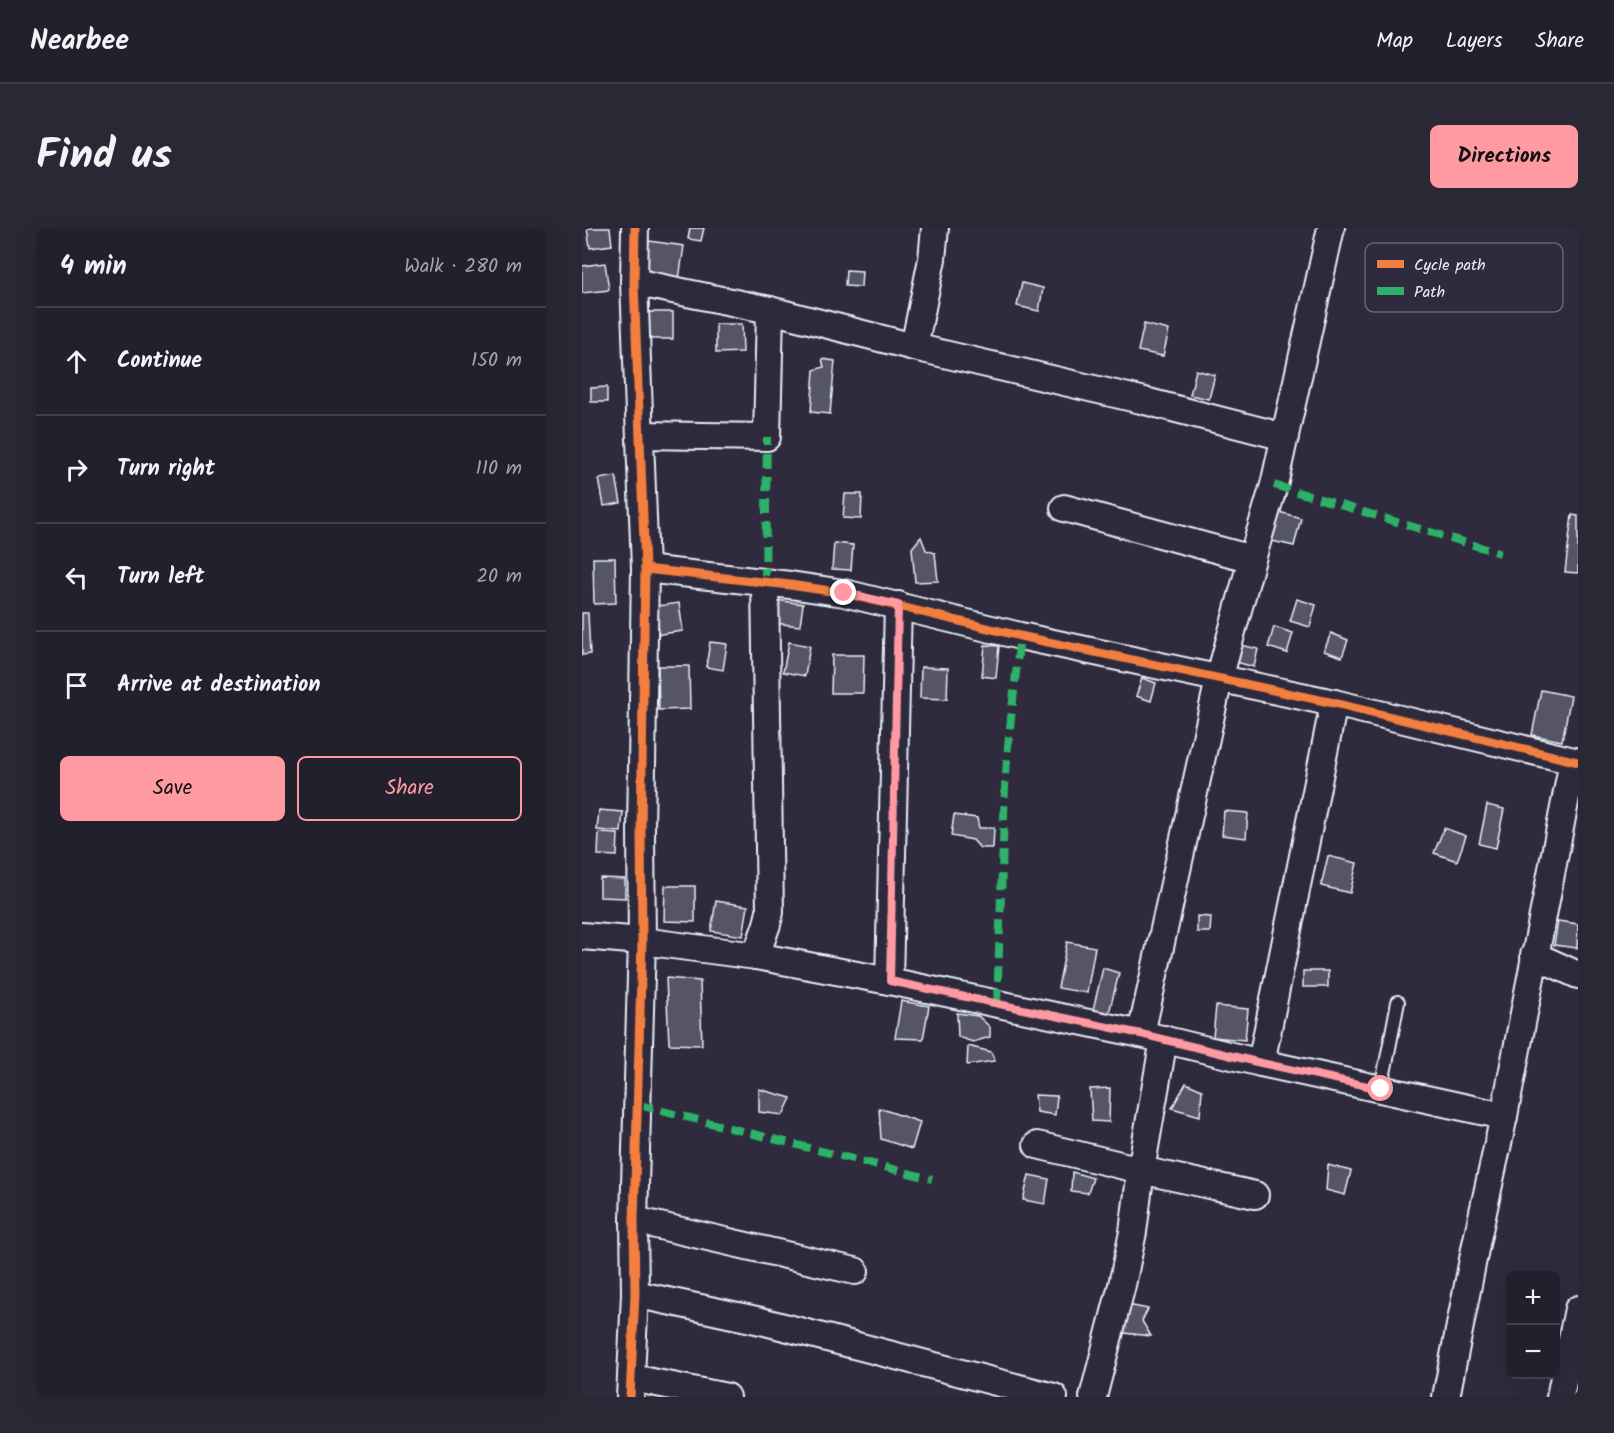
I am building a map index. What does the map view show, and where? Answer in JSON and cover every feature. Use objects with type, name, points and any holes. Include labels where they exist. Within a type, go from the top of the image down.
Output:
[{"type":"street","points":[[635,228],[634,282],[645,569],[641,832],[642,941],[631,1387],[727,1397]]},
{"type":"street","points":[[914,347],[932,259],[935,228]]},
{"type":"street","points":[[1093,1397],[1133,1232],[1141,1170],[1152,1037],[1219,679],[1274,485],[1331,228]]},
{"type":"street","points":[[634,282],[770,310],[1285,437]]},
{"type":"street","points":[[640,435],[767,437],[770,310]]},
{"type":"street","points":[[1064,508],[1252,559]]},
{"type":"street","points":[[645,569],[844,593],[1020,636],[1334,703],[1576,761],[1534,955],[1504,1116],[1446,1397]]},
{"type":"street","points":[[756,956],[770,912],[765,584]]},
{"type":"street","points":[[890,981],[898,605]]},
{"type":"street","points":[[1261,1063],[1334,703]]},
{"type":"street","points":[[582,936],[642,941],[756,956],[890,981],[1504,1116]]},
{"type":"street","points":[[1534,955],[1578,975]]},
{"type":"street","points":[[1037,1145],[1255,1195]]},
{"type":"street","points":[[634,1220],[855,1271]]},
{"type":"street","points":[[635,1294],[761,1321],[1054,1397]]},
{"type":"street","points":[[1560,1397],[1578,1309]]},
{"type":"lane","points":[[1381,1089],[1398,1002]]},
{"type":"building","points":[[587,228],[610,228],[612,245],[590,248]]},
{"type":"building","points":[[690,228],[704,228],[701,241],[688,239]]},
{"type":"building","points":[[649,241],[684,246],[679,279],[644,273]]},
{"type":"building","points":[[605,263],[609,290],[582,293],[582,266]]},
{"type":"building","points":[[846,270],[862,271],[861,287],[845,286]]},
{"type":"building","points":[[1022,283],[1043,288],[1039,311],[1017,306]]},
{"type":"building","points":[[643,312],[673,312],[673,339],[644,339]]},
{"type":"building","points":[[716,324],[742,324],[743,352],[716,353]]},
{"type":"building","points":[[1144,324],[1169,330],[1163,356],[1138,351]]},
{"type":"building","points":[[822,359],[835,361],[830,414],[811,412],[814,370],[824,367]]},
{"type":"building","points":[[1196,370],[1215,375],[1209,399],[1190,395]]},
{"type":"building","points":[[607,387],[607,402],[591,402],[591,388]]},
{"type":"building","points":[[616,476],[621,503],[604,506],[599,479]]},
{"type":"building","points":[[845,494],[862,494],[861,519],[843,518]]},
{"type":"building","points":[[1279,512],[1301,518],[1294,546],[1272,541]]},
{"type":"building","points":[[1572,515],[1578,516],[1578,573],[1565,572]]},
{"type":"building","points":[[921,537],[926,550],[935,553],[938,581],[915,582],[912,548]]},
{"type":"building","points":[[834,543],[853,545],[851,570],[832,569]]},
{"type":"building","points":[[593,558],[615,558],[616,603],[594,604]]},
{"type":"building","points":[[1297,599],[1316,605],[1310,627],[1290,621]]},
{"type":"building","points":[[776,600],[803,604],[800,626],[773,623]]},
{"type":"building","points":[[679,603],[683,631],[653,635],[650,607]]},
{"type":"building","points":[[582,613],[588,613],[590,654],[582,655]]},
{"type":"building","points":[[1274,627],[1293,633],[1287,653],[1268,647]]},
{"type":"building","points":[[1331,633],[1348,640],[1342,657],[1324,651]]},
{"type":"building","points":[[710,642],[727,644],[723,670],[706,667]]},
{"type":"building","points":[[789,642],[810,646],[805,676],[783,672]]},
{"type":"building","points":[[985,645],[999,646],[996,678],[982,676]]},
{"type":"building","points":[[1241,645],[1258,649],[1254,667],[1236,662]]},
{"type":"building","points":[[832,655],[864,655],[863,693],[831,693]]},
{"type":"building","points":[[658,666],[689,666],[690,709],[659,710]]},
{"type":"building","points":[[921,667],[948,668],[947,699],[920,698]]},
{"type":"building","points":[[1142,678],[1156,683],[1151,701],[1136,696]]},
{"type":"building","points":[[1541,690],[1571,696],[1562,741],[1532,735]]},
{"type":"building","points":[[1487,805],[1504,809],[1496,848],[1479,844]]},
{"type":"building","points":[[599,810],[623,812],[621,832],[597,830]]},
{"type":"building","points":[[1224,811],[1248,813],[1246,838],[1222,835]]},
{"type":"building","points":[[954,815],[977,818],[979,828],[994,828],[993,848],[980,848],[973,840],[951,836]]},
{"type":"building","points":[[1444,828],[1466,836],[1457,861],[1434,853]]},
{"type":"building","points":[[599,833],[618,834],[617,856],[598,855]]},
{"type":"building","points":[[1328,856],[1357,863],[1350,893],[1321,886]]},
{"type":"building","points":[[600,878],[625,879],[625,898],[600,897]]},
{"type":"building","points":[[665,886],[695,886],[695,922],[664,921]]},
{"type":"building","points":[[716,901],[748,906],[743,936],[711,931]]},
{"type":"building","points":[[1197,916],[1211,917],[1210,932],[1197,932]]},
{"type":"building","points":[[1558,921],[1578,924],[1577,948],[1554,945]]},
{"type":"building","points":[[1067,942],[1095,947],[1087,993],[1058,988]]},
{"type":"building","points":[[1103,968],[1119,973],[1108,1017],[1092,1014]]},
{"type":"building","points":[[1303,971],[1328,971],[1328,987],[1303,987]]},
{"type":"building","points":[[666,978],[700,981],[702,1045],[669,1044]]},
{"type":"building","points":[[901,1001],[929,1006],[923,1039],[895,1038]]},
{"type":"building","points":[[1216,1006],[1248,1009],[1245,1040],[1213,1037]]},
{"type":"building","points":[[957,1013],[978,1016],[990,1027],[990,1037],[973,1042],[958,1037]]},
{"type":"building","points":[[968,1046],[991,1052],[995,1061],[967,1065]]},
{"type":"building","points":[[1186,1083],[1202,1090],[1200,1116],[1172,1108]]},
{"type":"building","points":[[1110,1088],[1109,1122],[1092,1121],[1090,1089]]},
{"type":"building","points":[[759,1089],[791,1098],[783,1115],[759,1112]]},
{"type":"building","points":[[1035,1095],[1057,1096],[1055,1115],[1037,1112]]},
{"type":"building","points":[[879,1108],[920,1122],[912,1149],[881,1139]]},
{"type":"building","points":[[1328,1165],[1351,1171],[1345,1195],[1326,1190]]},
{"type":"building","points":[[1072,1172],[1093,1178],[1088,1193],[1071,1191]]},
{"type":"building","points":[[1029,1175],[1049,1179],[1045,1204],[1023,1200]]},
{"type":"building","points":[[1133,1306],[1148,1309],[1142,1321],[1151,1336],[1115,1332],[1122,1307]]},
{"type":"marked path","points":[[765,583],[767,437]]},
{"type":"marked path","points":[[1274,485],[1500,553]]},
{"type":"marked path","points":[[997,1004],[1005,788],[1020,636]]},
{"type":"marked path","points":[[639,1105],[932,1179]]},
{"type":"cycle path","points":[[630,1397],[635,1294],[634,1220],[642,941],[641,832],[645,569],[634,282],[635,228]]},
{"type":"cycle path","points":[[645,569],[844,593],[1020,636],[1334,703],[1578,762]]},
{"type":"route","points":[[844,593],[898,605],[890,981],[1141,1034],[1381,1089]]}]
